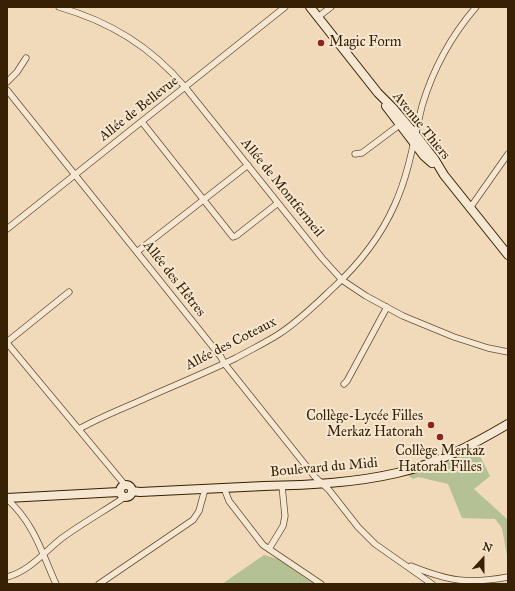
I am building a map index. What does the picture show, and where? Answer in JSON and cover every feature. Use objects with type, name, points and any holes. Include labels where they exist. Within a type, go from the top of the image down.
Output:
[{"type":"street","name":"Allée de Montfermeil","points":[[59,7],[92,19],[133,39],[167,67],[185,87],[342,280],[387,307],[424,325],[488,348],[508,352]]},
{"type":"street","name":"Allée de Bellevue","points":[[7,229],[286,7]]},
{"type":"street","name":"Avenue Thiers","points":[[310,7],[378,93],[388,110],[415,138],[424,156],[444,175],[508,255]]},
{"type":"street","points":[[318,17],[331,7]]},
{"type":"street","name":"Allée des Coteaux","points":[[79,429],[256,348],[296,322],[342,280],[374,241],[392,212],[404,180],[422,106],[438,65],[460,25],[476,7]]},
{"type":"street","points":[[7,82],[17,72],[26,58]]},
{"type":"street","name":"Allée des Hêtres","points":[[7,90],[76,174],[221,357],[224,363],[358,527],[375,544],[432,584]]},
{"type":"street","points":[[142,122],[234,237],[278,203]]},
{"type":"street","points":[[354,154],[362,153],[402,123]]},
{"type":"street","points":[[470,208],[508,154]]},
{"type":"street","points":[[138,252],[248,165]]},
{"type":"street","points":[[7,498],[129,496],[132,491],[130,486],[124,485],[7,342],[69,292]]},
{"type":"street","points":[[344,384],[387,307]]},
{"type":"street","name":"Boulevard du Midi","points":[[132,491],[140,492],[282,486],[361,480],[402,472],[445,457],[484,438],[508,424]]},
{"type":"street","points":[[122,495],[121,487],[124,485]]},
{"type":"street","points":[[269,549],[284,526],[285,516],[282,486]]},
{"type":"street","points":[[224,488],[229,501],[246,526],[263,545],[321,584]]},
{"type":"street","points":[[99,584],[193,520],[199,511],[205,489]]},
{"type":"street","points":[[7,577],[15,575],[29,567],[43,554],[122,495]]},
{"type":"street","points":[[7,498],[24,516],[34,532],[56,584]]},
{"type":"street","points":[[403,564],[433,574],[459,580],[477,581],[508,577]]},
{"type":"green space","points":[[476,448],[490,476],[474,489],[508,520],[508,561],[502,528],[495,519],[462,518],[448,484],[418,477],[413,479],[402,471],[445,456],[446,462]]},
{"type":"green space","points":[[264,555],[278,559],[314,584],[222,584]]},
{"type":"place","name":"Magic Form","points":[[321,43]]},
{"type":"place","name":"Collège-Lycée Filles Merkaz Hatorah","points":[[431,425]]},
{"type":"place","name":"Collège Merkaz Hatorah Filles","points":[[440,437]]}]
